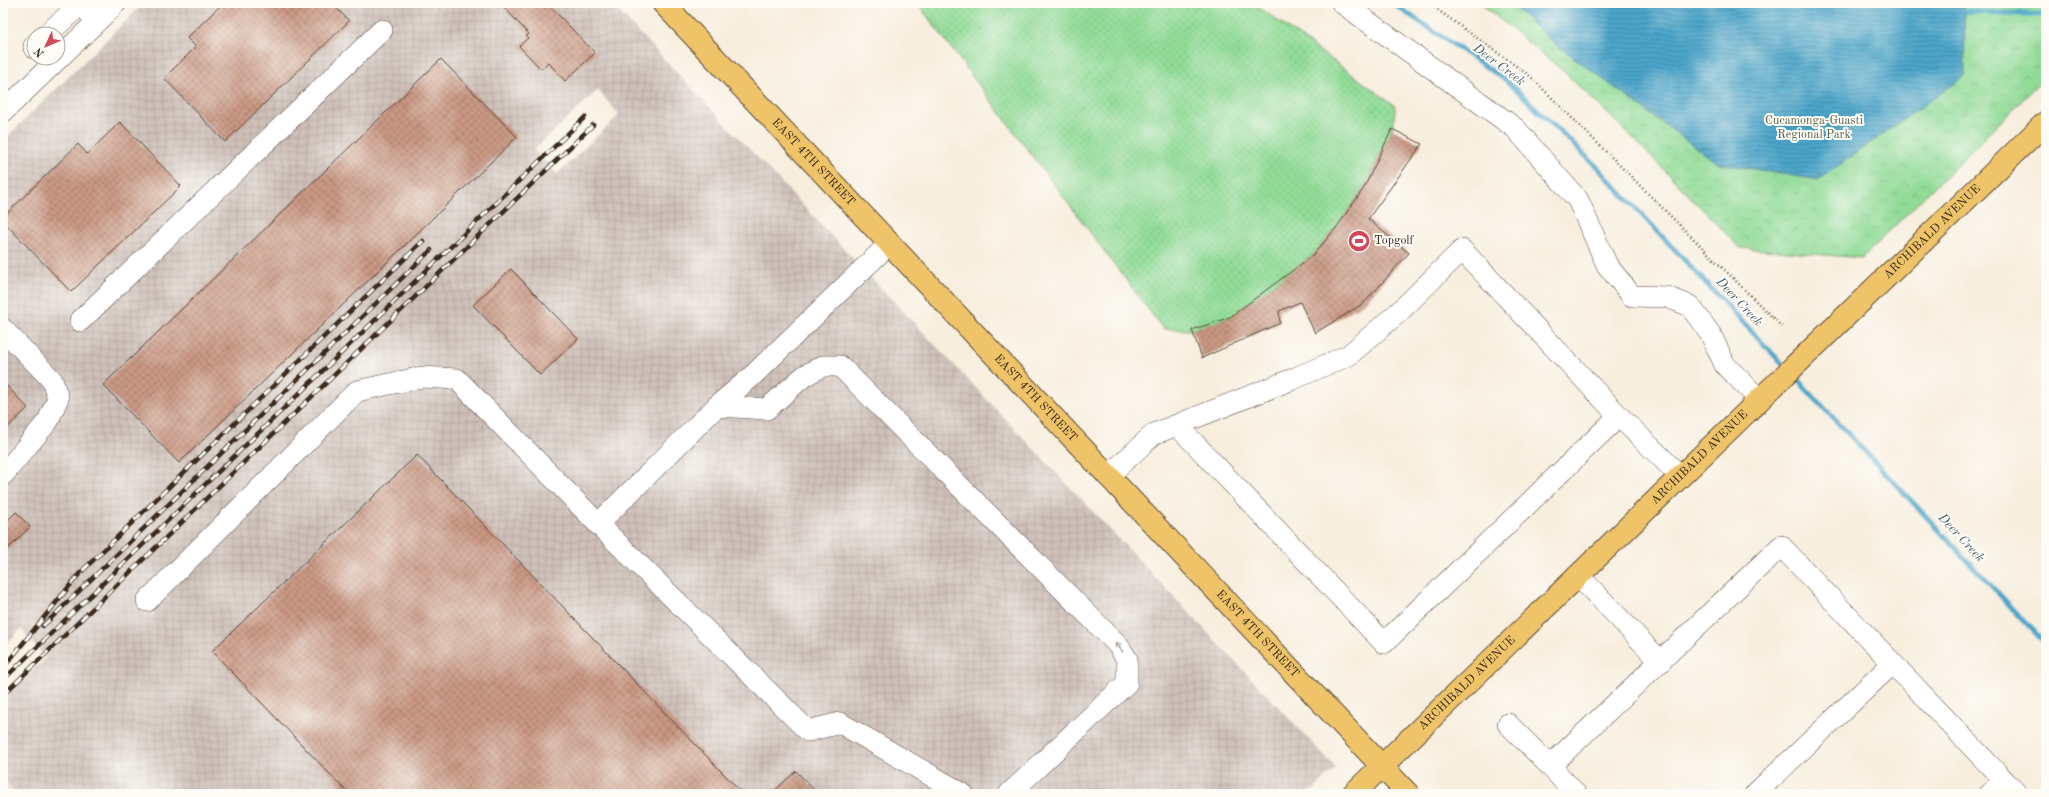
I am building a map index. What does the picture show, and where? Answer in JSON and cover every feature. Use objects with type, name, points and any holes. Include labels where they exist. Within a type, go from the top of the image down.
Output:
[{"type":"main road","name":"EAST 4TH STREET","points":[[663,3],[1408,794]]},
{"type":"main road","name":"ARCHIBALD AVENUE","points":[[1353,794],[2046,122]]},
{"type":"street","points":[[66,46],[116,3]]},
{"type":"street","points":[[1342,3],[1515,128],[1578,200],[1607,265],[1632,296],[1667,297],[1690,306],[1711,334],[1725,365],[1759,399]]},
{"type":"street","points":[[56,26],[80,5],[98,20]]},
{"type":"street","points":[[80,322],[382,30]]},
{"type":"street","points":[[4,110],[42,66]]},
{"type":"street","points":[[598,524],[717,406],[749,379],[890,244]]},
{"type":"street","points":[[1108,476],[1154,434],[1293,379],[1349,355],[1400,311],[1462,250],[1619,416],[1680,476]]},
{"type":"street","points":[[3,329],[52,380],[58,398],[48,421],[3,475]]},
{"type":"street","points":[[717,406],[767,409],[804,376],[823,366],[840,366],[1117,644],[1127,659],[1127,683],[1009,794]]},
{"type":"street","points":[[147,601],[357,391],[422,378],[457,379],[598,524],[808,731],[840,723],[963,794]]},
{"type":"street","points":[[1177,425],[1384,643],[1619,416]]},
{"type":"street","points":[[1550,766],[1781,546],[1892,664],[2004,789]]},
{"type":"street","points":[[1578,575],[1660,662]]},
{"type":"street","points":[[1755,794],[1892,664]]},
{"type":"street","points":[[1508,724],[1576,794]]},
{"type":"path","points":[[1428,3],[1530,76],[1784,328]]},
{"type":"shaded area","points":[[144,3],[611,3],[1336,768],[1309,794],[17,794],[3,779],[3,699],[46,658],[21,629],[3,647],[3,141]],"holes":[[[598,90],[619,115],[557,174],[534,150]]]},
{"type":"shaded area","points":[[3,778],[18,794],[3,794]]},
{"type":"green space","points":[[917,3],[1253,3],[1396,106],[1392,129],[1364,188],[1336,228],[1312,256],[1230,317],[1192,330],[1163,329]]},
{"type":"green space","name":"Cucamonga-Guasti Regional Park","points":[[1480,3],[2046,3],[2046,77],[1862,258],[1740,248],[1627,132],[1563,71]]},
{"type":"water","points":[[1509,3],[1964,3],[1965,76],[1818,180],[1717,163],[1554,43]]},
{"type":"building","points":[[223,3],[332,3],[349,21],[225,142],[164,78],[196,47],[187,38]]},
{"type":"building","points":[[500,3],[547,3],[595,53],[565,81],[548,62],[541,69],[519,46],[528,38],[526,36],[529,34]]},
{"type":"building","points":[[441,59],[517,137],[179,463],[103,385]]},
{"type":"building","points":[[120,122],[181,186],[71,292],[3,221],[3,217],[78,144],[87,154]]},
{"type":"building","name":"Topgolf","points":[[1392,129],[1422,144],[1368,219],[1409,253],[1364,303],[1315,333],[1300,302],[1279,311],[1280,323],[1202,358],[1192,330],[1230,317],[1312,256],[1336,228],[1364,188]]},
{"type":"building","points":[[511,269],[578,339],[540,375],[473,305]]},
{"type":"building","points":[[3,382],[28,408],[3,432]]},
{"type":"building","points":[[417,455],[743,794],[349,794],[212,651]]},
{"type":"building","points":[[16,512],[30,527],[3,554],[3,525]]},
{"type":"building","points":[[796,771],[818,794],[771,794]]},
{"type":"waterway","name":"Deer Creek","points":[[1392,3],[1507,81],[1595,165],[1786,368]]},
{"type":"waterway","points":[[1964,11],[2046,15]]},
{"type":"waterway","name":"Deer Creek","points":[[1793,375],[2046,644]]},
{"type":"railway","points":[[3,680],[585,117]]},
{"type":"railway","points":[[3,695],[593,125]]},
{"type":"railway","points":[[3,668],[80,573],[423,241]]},
{"type":"railway","points":[[43,626],[431,250]]},
{"type":"place","name":"Topgolf","points":[[1359,241]]}]
